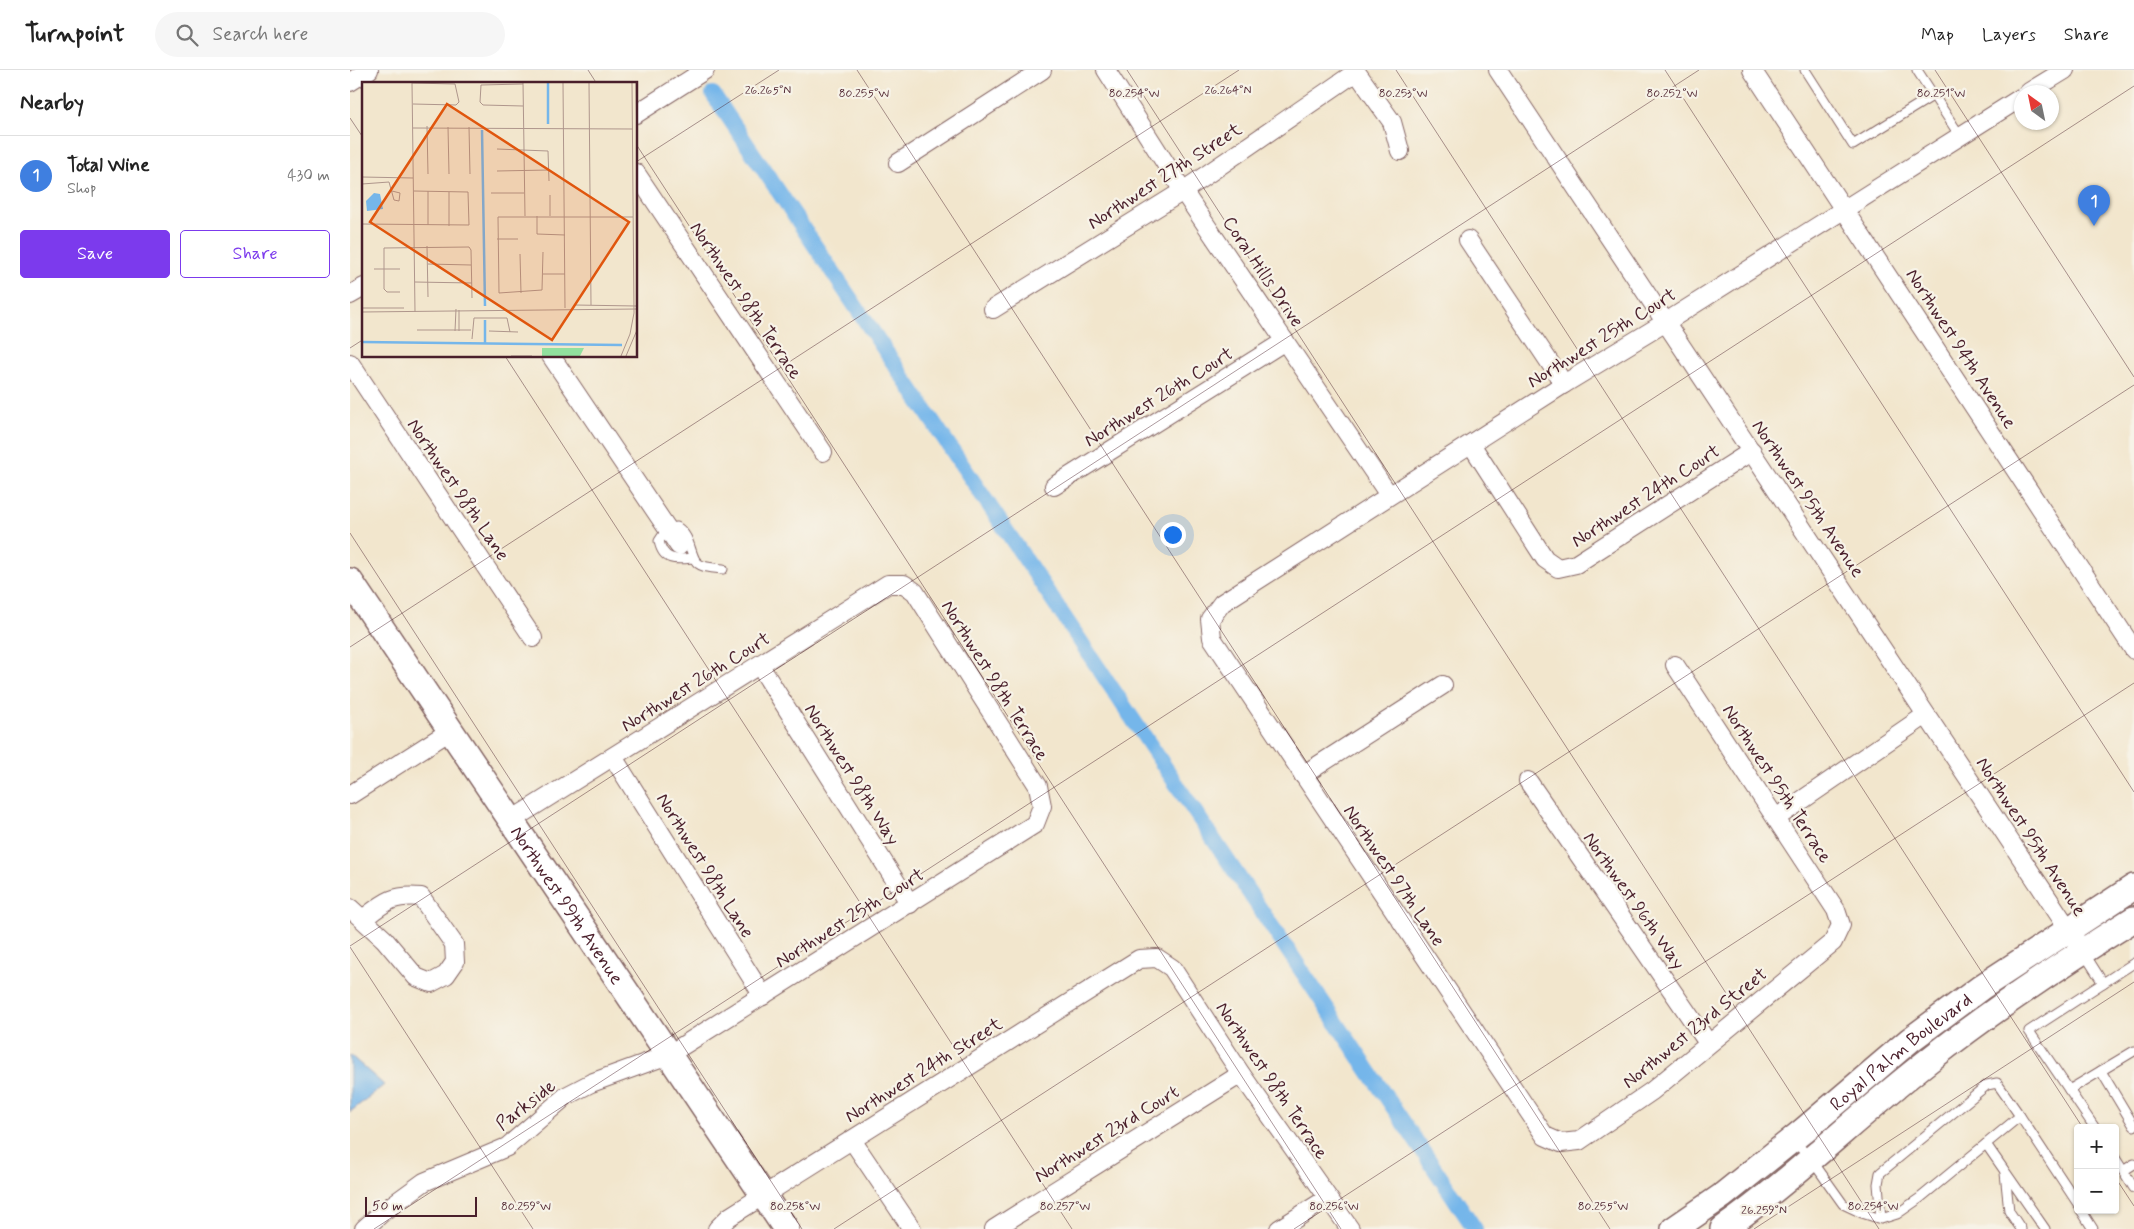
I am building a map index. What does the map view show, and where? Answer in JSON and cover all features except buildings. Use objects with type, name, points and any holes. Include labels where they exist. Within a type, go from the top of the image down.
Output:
[{"type":"main road","name":"Northwest 99th Avenue","points":[[350,581],[786,1229]]},
{"type":"main road","name":"Royal Palm Boulevard","points":[[1674,1229],[1722,1196],[1910,1040],[1983,986],[2134,887]]},
{"type":"main road","name":"Royal Palm Boulevard","points":[[1723,1229],[1812,1159],[1927,1061],[1997,1008],[2134,919]]},
{"type":"street","points":[[350,82],[369,70]]},
{"type":"street","points":[[638,113],[705,70]]},
{"type":"street","points":[[898,163],[1042,70]]},
{"type":"street","name":"Coral Hills Drive","points":[[1106,70],[1183,191],[1389,494]]},
{"type":"street","name":"Northwest 95th Avenue","points":[[1498,70],[2082,951]]},
{"type":"street","name":"Northwest 94th Avenue","points":[[1752,70],[2134,650]]},
{"type":"street","points":[[2040,85],[2065,70]]},
{"type":"street","points":[[1355,71],[1392,122],[1400,151]]},
{"type":"street","name":"Northwest 27th Street","points":[[993,309],[1183,191],[1355,71]]},
{"type":"street","name":"Northwest 25th Court","points":[[1210,620],[1222,603],[1389,494],[2014,102]]},
{"type":"street","name":"Northwest 98th Terrace","points":[[638,176],[822,452]]},
{"type":"street","points":[[1468,240],[1564,384]]},
{"type":"street","points":[[350,295],[362,288]]},
{"type":"street","name":"Northwest 26th Court","points":[[1054,486],[1285,341]]},
{"type":"street","points":[[552,358],[667,529],[686,552]]},
{"type":"street","name":"Northwest 98th Lane","points":[[350,363],[533,638]]},
{"type":"street","name":"Northwest 24th Court","points":[[1471,444],[1545,559],[1558,568],[1576,564],[1752,451]]},
{"type":"street","name":"Northwest 26th Court","points":[[510,821],[888,584],[904,584]]},
{"type":"street","name":"Northwest 98th Terrace","points":[[904,584],[915,592],[1038,786],[1042,806]]},
{"type":"street","name":"Northwest 97th Lane","points":[[1210,620],[1212,638],[1302,775],[1545,1136],[1561,1143]]},
{"type":"street","name":"Northwest 95th Terrace","points":[[1675,665],[1836,910],[1841,925]]},
{"type":"street","name":"Northwest 98th Way","points":[[760,666],[910,904]]},
{"type":"street","points":[[1302,775],[1443,685]]},
{"type":"street","points":[[1776,818],[1926,715]]},
{"type":"street","points":[[350,794],[450,731]]},
{"type":"street","name":"Northwest 98th Lane","points":[[613,757],[763,996]]},
{"type":"street","name":"Northwest 96th Way","points":[[1528,781],[1708,1043]]},
{"type":"street","name":"Northwest 25th Court","points":[[668,1055],[1035,824],[1042,806]]},
{"type":"street","points":[[404,896],[422,897],[454,944],[455,962],[446,975],[431,983],[416,977],[384,939],[357,914],[404,896]]},
{"type":"street","name":"Northwest 23rd Street","points":[[1561,1143],[1579,1141],[1652,1091],[1833,942],[1841,925]]},
{"type":"street","name":"Northwest 98th Terrace","points":[[1157,958],[1172,968],[1241,1074],[1350,1229]]},
{"type":"street","name":"Northwest 24th Street","points":[[717,1229],[728,1217],[1139,959],[1157,958]]},
{"type":"street","name":"Parkside","points":[[364,1229],[384,1211],[424,1182],[507,1147],[566,1096],[591,1083],[668,1055]]},
{"type":"street","name":"Northwest 23rd Court","points":[[994,1229],[1241,1074]]},
{"type":"street","points":[[852,1140],[912,1229]]},
{"type":"street","points":[[1279,1229],[1328,1198]]},
{"type":"lane","points":[[1805,70],[1853,145],[1934,95]]},
{"type":"lane","points":[[1917,70],[1960,136]]},
{"type":"lane","points":[[686,552],[700,566],[723,569]]},
{"type":"lane","points":[[2082,951],[2103,983]]},
{"type":"lane","points":[[2092,1124],[2029,1031],[2134,963]]},
{"type":"lane","points":[[2069,1090],[2134,1051]]},
{"type":"lane","points":[[2101,1071],[2134,1126]]},
{"type":"lane","points":[[1881,1219],[1878,1184],[1880,1173],[1987,1085],[1997,1083],[2074,1198]]},
{"type":"lane","points":[[1793,1139],[1812,1159],[1842,1204],[1881,1219],[1897,1214],[1905,1209],[2020,1116]]},
{"type":"lane","points":[[1986,1144],[2045,1229]]},
{"type":"lane","points":[[2119,1164],[2134,1188]]},
{"type":"lane","points":[[2123,1170],[2134,1164]]},
{"type":"lane","points":[[2004,1171],[2009,1211],[2021,1229]]},
{"type":"lane","points":[[2084,1214],[2093,1229]]},
{"type":"water","points":[[350,1055],[384,1085],[350,1112]]},
{"type":"waterway","points":[[713,94],[1475,1229]]},
{"type":"place","name":"Total Wine","points":[[2094,226]]}]
